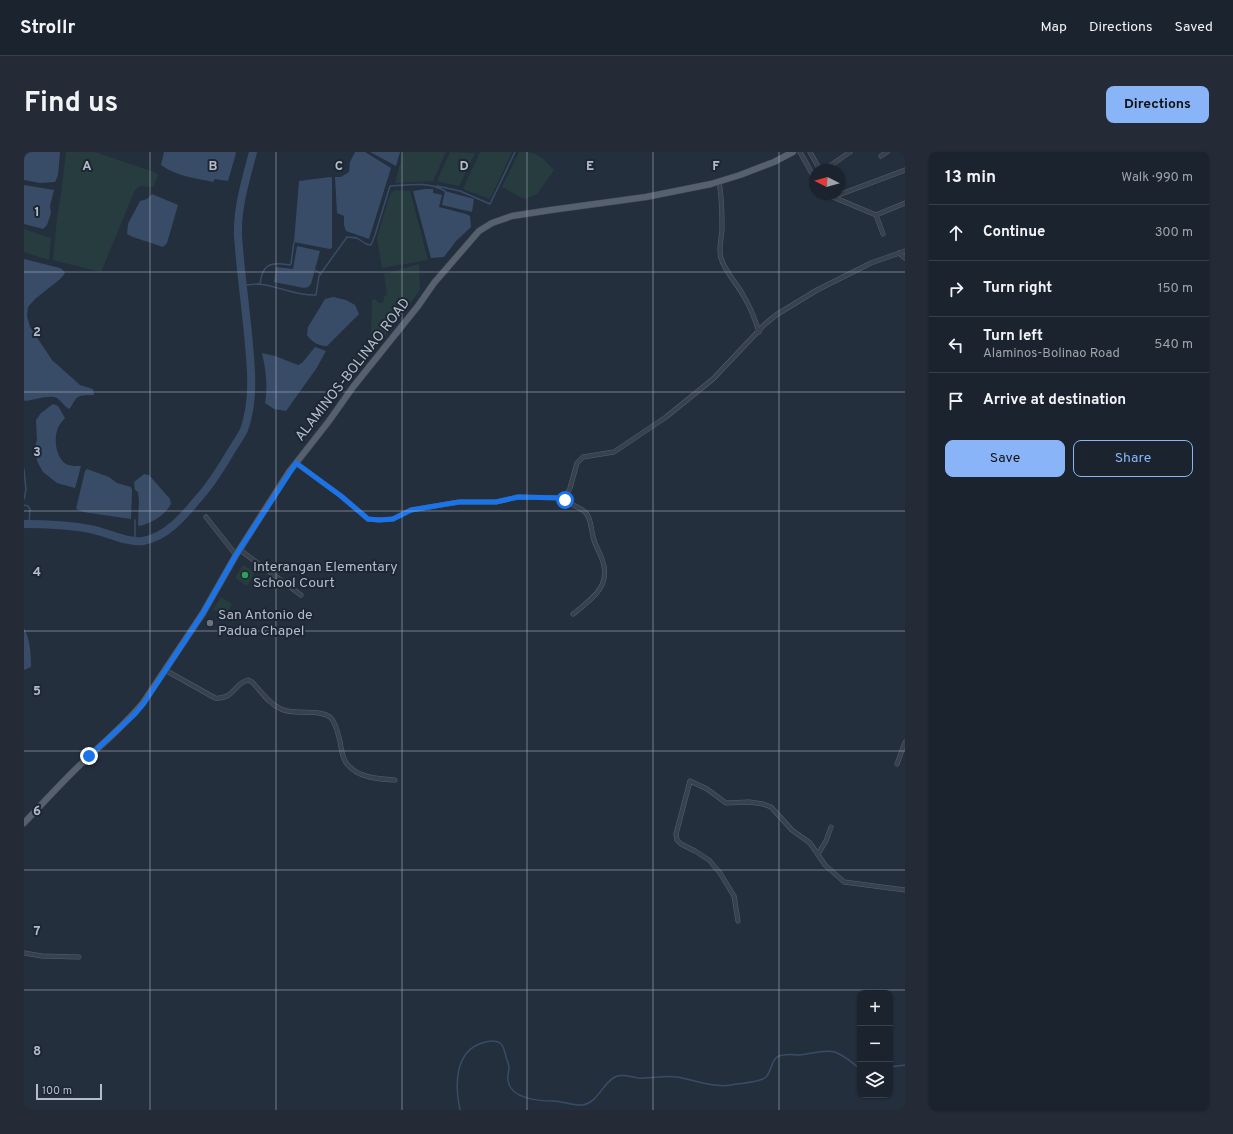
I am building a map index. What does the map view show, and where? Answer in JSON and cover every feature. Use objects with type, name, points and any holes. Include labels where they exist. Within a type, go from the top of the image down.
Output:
[{"type":"main road","name":"ALAMINOS-BOLINAO ROAD","points":[[24,823],[78,766],[135,714],[203,613],[238,553],[296,463],[353,387],[418,306],[434,283],[476,234],[483,228],[499,220],[512,216],[646,197],[719,182],[774,162],[793,152]]},
{"type":"street","points":[[800,152],[809,167]]},
{"type":"street","points":[[810,152],[817,164]]},
{"type":"street","points":[[833,164],[850,152]]},
{"type":"street","points":[[881,156],[887,152]]},
{"type":"street","points":[[845,192],[905,170]]},
{"type":"street","points":[[719,182],[722,203],[720,258],[728,273],[743,294],[759,332]]},
{"type":"street","points":[[840,200],[876,216],[883,234]]},
{"type":"street","points":[[876,216],[905,203]]},
{"type":"street","points":[[564,498],[570,488],[577,463],[583,456],[614,452],[666,417],[713,379],[776,315],[817,290],[871,263],[905,251]]},
{"type":"street","points":[[899,253],[905,258]]},
{"type":"street","points":[[296,463],[341,496],[368,519],[373,520],[393,519],[411,510],[459,502],[496,502],[518,497],[564,498],[567,502],[582,510],[588,516],[593,536],[602,559],[605,578],[600,591],[573,614]]},
{"type":"street","points":[[206,517],[238,553],[301,595]]},
{"type":"street","points":[[165,670],[215,698],[227,697],[242,682],[248,680],[252,682],[270,702],[286,712],[317,713],[328,716],[334,723],[344,758],[350,767],[365,776],[395,780]]},
{"type":"street","points":[[897,764],[905,742]]},
{"type":"street","points":[[738,921],[734,896],[720,873],[709,860],[680,844],[677,840],[676,834],[690,782],[692,781],[708,789],[726,803],[749,802],[763,804],[771,808],[792,830],[810,843],[825,864],[844,882],[905,890]]},
{"type":"street","points":[[818,854],[826,841],[830,827]]},
{"type":"street","points":[[24,953],[42,956],[79,957]]},
{"type":"green space","points":[[66,152],[95,152],[154,172],[158,175],[153,187],[140,186],[135,190],[101,272],[53,260]]},
{"type":"green space","points":[[403,152],[446,152],[433,181],[395,183]]},
{"type":"green space","points":[[450,152],[475,153],[459,186],[437,181]]},
{"type":"green space","points":[[480,152],[512,152],[490,199],[463,189]]},
{"type":"green space","points":[[519,152],[531,153],[539,156],[554,170],[537,194],[524,199],[502,187]]},
{"type":"green space","points":[[395,190],[410,191],[428,260],[382,268],[377,238],[390,194]]},
{"type":"green space","points":[[24,229],[51,238],[49,260],[24,252]]},
{"type":"green space","points":[[419,264],[420,290],[388,333],[374,345],[371,337],[372,300],[375,299],[379,303],[383,303],[384,296],[387,295],[384,274]]},
{"type":"green space","name":"Interangan Elementary School Court","points":[[243,565],[255,572],[247,586],[235,578]]},
{"type":"green space","points":[[221,597],[232,604],[225,616],[213,609]]},
{"type":"water","points":[[24,152],[60,152],[58,175],[55,182],[40,183],[24,180]]},
{"type":"water","points":[[164,152],[236,153],[228,181],[215,179],[213,182],[186,176],[167,169],[161,165]]},
{"type":"water","points":[[355,152],[365,152],[391,168],[369,239],[346,231],[344,216],[337,213],[335,177],[341,177],[349,172],[350,162]]},
{"type":"water","points":[[370,152],[400,152],[396,166]]},
{"type":"water","points":[[332,178],[332,248],[330,249],[294,242],[299,181]]},
{"type":"water","points":[[24,185],[54,190],[50,206],[51,213],[47,225],[43,229],[24,224]]},
{"type":"water","points":[[433,189],[433,193],[442,195],[439,207],[470,216],[471,227],[456,241],[444,257],[431,258],[413,191]]},
{"type":"water","points":[[445,191],[474,199],[472,212],[442,205]]},
{"type":"water","points":[[152,194],[178,205],[167,243],[163,247],[127,234],[128,224],[140,201],[147,199]]},
{"type":"water","points":[[297,246],[320,251],[311,284],[304,288],[274,282],[276,267],[293,269]]},
{"type":"water","points":[[24,259],[60,268],[65,272],[59,280],[35,299],[28,307],[27,316],[30,327],[52,360],[80,385],[93,389],[94,395],[83,395],[77,398],[69,409],[54,397],[24,400]]},
{"type":"water","points":[[333,297],[346,300],[355,305],[359,314],[327,346],[321,345],[313,342],[307,335],[308,327],[325,299]]},
{"type":"water","points":[[315,347],[326,351],[316,369],[286,411],[274,409],[265,403],[266,378],[262,353],[275,356],[298,365],[302,363]]},
{"type":"water","points":[[53,404],[58,406],[65,418],[59,426],[56,438],[58,454],[68,465],[81,466],[75,488],[57,483],[43,472],[37,461],[35,447],[37,440],[36,420],[41,413]]},
{"type":"water","points":[[87,469],[109,477],[117,483],[131,487],[131,519],[83,512],[76,509],[85,471]]},
{"type":"water","points":[[144,474],[149,475],[170,499],[171,504],[158,518],[140,526],[138,525],[138,492],[135,490],[134,482]]},
{"type":"water","points":[[24,628],[30,647],[31,667],[24,670]]},
{"type":"waterway","points":[[24,524],[57,525],[96,530],[123,539],[137,541],[151,539],[167,531],[186,513],[219,472],[244,430],[250,406],[251,370],[238,225],[242,193],[253,152]]},
{"type":"waterway","points":[[437,186],[460,191],[490,204],[515,152]]},
{"type":"waterway","points":[[243,285],[259,284],[301,294],[316,295],[319,276],[347,237],[357,238],[366,244],[371,245],[390,186],[425,185],[445,191]]},
{"type":"waterway","points":[[260,284],[263,272],[268,266],[272,264],[291,264],[294,242]]},
{"type":"waterway","points":[[315,270],[321,274]]},
{"type":"waterway","points":[[24,469],[26,490],[24,499]]},
{"type":"waterway","points":[[24,505],[28,506],[30,509],[29,524]]},
{"type":"waterway","points":[[135,520],[135,540]]},
{"type":"waterway","points":[[460,1110],[457,1081],[461,1062],[473,1047],[491,1041],[496,1041],[503,1047],[509,1067],[508,1080],[510,1086],[519,1095],[526,1098],[579,1105],[583,1105],[593,1100],[608,1082],[620,1075],[638,1078],[684,1078],[710,1085],[724,1086],[754,1082],[763,1079],[768,1075],[774,1060],[777,1057],[826,1051],[831,1051],[842,1055],[857,1067]]},
{"type":"waterway","points":[[893,1067],[905,1065]]},
{"type":"place","name":"Interangan Elementary School Court","points":[[245,575]]},
{"type":"place","name":"San Antonio de Padua Chapel","points":[[210,623]]},
{"type":"route","points":[[89,756],[135,714],[144,703],[203,613],[236,555],[296,463],[341,496],[368,519],[373,520],[393,519],[411,510],[459,502],[496,502],[518,497],[564,498],[565,500]]}]
